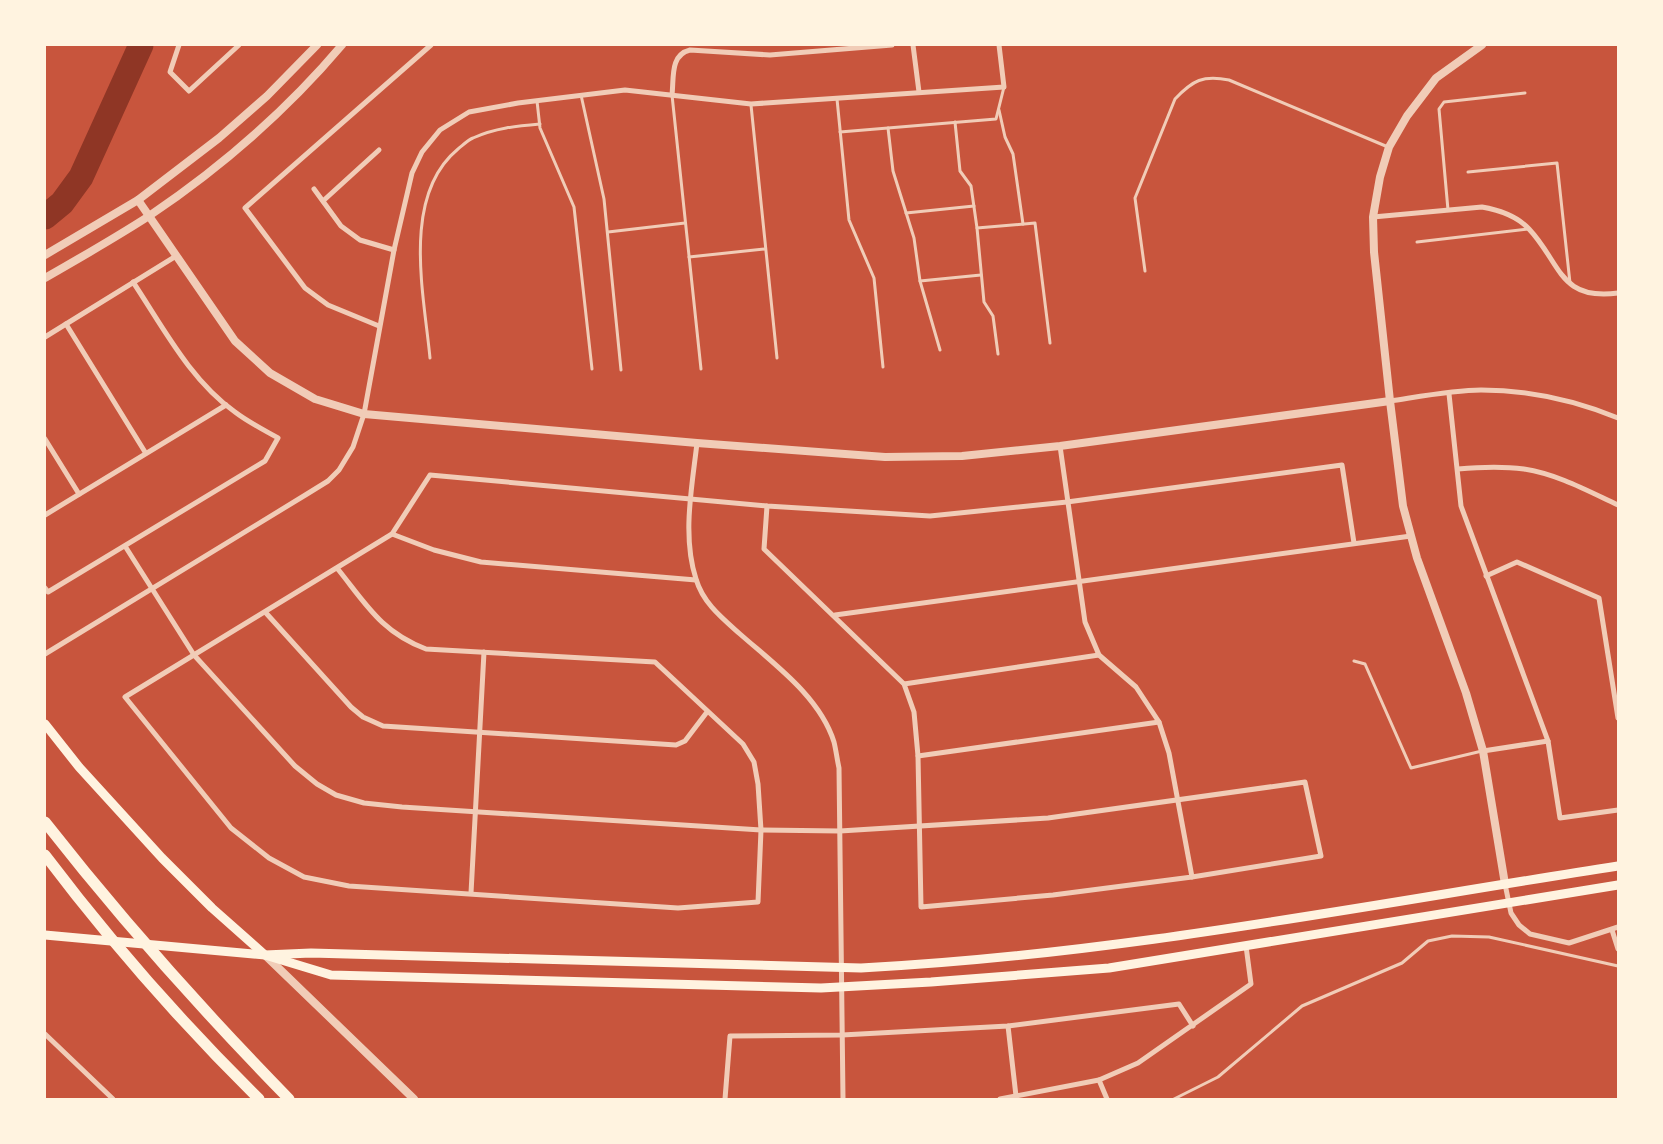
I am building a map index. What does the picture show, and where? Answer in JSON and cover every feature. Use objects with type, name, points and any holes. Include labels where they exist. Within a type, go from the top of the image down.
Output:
[{"type":"highway","points":[[45,822],[107,902],[230,1039],[289,1099]]},
{"type":"highway","points":[[45,855],[92,917],[216,1056],[259,1099]]},
{"type":"main road","points":[[45,724],[79,767],[162,858],[212,908],[265,955],[331,975],[842,986],[1109,968],[1618,885]]},
{"type":"main road","points":[[45,935],[265,955],[311,953],[842,969],[930,965],[1105,947],[1618,866]]},
{"type":"street","points":[[180,45],[170,72],[189,91],[239,45]]},
{"type":"street","points":[[45,255],[138,200],[226,132],[267,96],[316,45]]},
{"type":"street","points":[[45,278],[150,215],[231,154],[318,74],[342,45]]},
{"type":"street","points":[[379,326],[328,305],[305,288],[245,208],[431,45]]},
{"type":"street","points":[[672,95],[676,58],[682,52],[690,50],[770,55],[892,45]]},
{"type":"street","points":[[913,45],[918,92]]},
{"type":"street","points":[[45,654],[328,480],[339,470],[353,447],[364,414],[394,250],[412,173],[422,152],[440,130],[469,112],[625,90],[751,104],[1004,87],[999,45]]},
{"type":"street","points":[[1482,45],[1436,78],[1407,116],[1389,147],[1380,177],[1373,218],[1374,252],[1398,478],[1417,558],[1466,693],[1482,751],[1511,913],[1519,925],[1530,934],[1544,939],[1569,943],[1615,928],[1618,948]]},
{"type":"street","points":[[323,201],[379,150]]},
{"type":"street","points":[[314,188],[341,226],[360,240],[394,250]]},
{"type":"street","points":[[138,200],[235,341],[270,373],[315,399],[364,414],[697,443],[885,457],[962,456],[1060,446],[1390,400],[1479,390],[1527,393],[1574,402],[1618,418]]},
{"type":"street","points":[[1373,218],[1448,210],[1482,208],[1495,210],[1512,216],[1529,229],[1575,288],[1586,293],[1618,294]]},
{"type":"street","points":[[45,337],[176,256]]},
{"type":"street","points":[[45,588],[48,592],[266,461],[278,438],[226,405],[191,369],[133,282]]},
{"type":"street","points":[[66,324],[145,452]]},
{"type":"street","points":[[1450,394],[1461,506],[1486,576],[1526,677],[1548,741],[1560,818],[1618,810]]},
{"type":"street","points":[[45,515],[145,452],[226,405]]},
{"type":"street","points":[[45,439],[79,494]]},
{"type":"street","points":[[697,443],[690,498],[689,553],[702,594],[716,612],[790,678],[818,710],[833,741],[839,768],[843,1099]]},
{"type":"street","points":[[1060,446],[1077,581],[1085,622],[1099,655],[1136,687],[1159,722],[1169,753],[1192,877]]},
{"type":"street","points":[[337,568],[385,626],[404,641],[426,650],[655,662],[707,712],[744,744],[754,762],[758,784],[761,830],[758,902],[678,908],[350,886],[304,877],[269,858],[231,828],[125,697],[266,613],[337,568],[392,534],[430,475],[766,506],[930,516],[1067,502],[1342,465],[1354,543]]},
{"type":"street","points":[[1458,469],[1494,466],[1525,469],[1564,480],[1618,505]]},
{"type":"street","points":[[125,546],[194,655],[295,766],[317,784],[336,796],[364,803],[474,811],[761,830],[840,831],[919,827],[1048,818],[1306,782],[1321,856],[1192,877],[1053,896],[921,907],[919,827],[918,756],[914,712],[904,684],[835,615],[764,549],[766,506]]},
{"type":"street","points":[[392,534],[434,550],[481,562],[696,580]]},
{"type":"street","points":[[835,615],[1411,536]]},
{"type":"street","points":[[1486,576],[1517,562],[1599,598],[1618,718]]},
{"type":"street","points":[[266,613],[350,707],[363,717],[383,726],[676,745],[685,741],[707,712]]},
{"type":"street","points":[[471,893],[478,732],[484,652]]},
{"type":"street","points":[[904,684],[1099,655]]},
{"type":"street","points":[[918,756],[1159,722]]},
{"type":"street","points":[[1482,751],[1548,741]]},
{"type":"street","points":[[1000,1099],[1099,1080],[1138,1062],[1193,1026],[1251,984],[1246,946]]},
{"type":"street","points":[[265,955],[414,1099]]},
{"type":"street","points":[[725,1099],[730,1036],[842,1035],[1008,1026],[1179,1004],[1193,1026]]},
{"type":"street","points":[[1008,1026],[1016,1096]]},
{"type":"street","points":[[45,1034],[112,1099]]},
{"type":"street","points":[[1099,1080],[1107,1099]]},
{"type":"lane","points":[[1145,271],[1135,198],[1175,99],[1186,87],[1199,80],[1213,77],[1229,80],[1389,147]]},
{"type":"lane","points":[[840,132],[996,119],[1004,87]]},
{"type":"lane","points":[[1448,210],[1439,108],[1444,102],[1525,93]]},
{"type":"lane","points":[[581,95],[604,199],[622,370]]},
{"type":"lane","points":[[672,95],[700,370]]},
{"type":"lane","points":[[837,98],[848,220],[874,278],[883,367]]},
{"type":"lane","points":[[537,101],[540,124],[574,207],[592,368]]},
{"type":"lane","points":[[751,104],[777,358]]},
{"type":"lane","points":[[999,108],[1005,137],[1013,154],[1024,224]]},
{"type":"lane","points":[[956,122],[960,171],[971,186],[984,302],[993,316],[998,354]]},
{"type":"lane","points":[[430,358],[420,251],[422,218],[432,185],[445,160],[471,138],[498,128],[540,124]]},
{"type":"lane","points":[[888,128],[893,171],[914,238],[920,281],[940,350]]},
{"type":"lane","points":[[1468,172],[1557,164],[1570,283]]},
{"type":"lane","points":[[906,213],[974,206]]},
{"type":"lane","points":[[608,232],[685,222]]},
{"type":"lane","points":[[977,228],[1035,223],[1050,343]]},
{"type":"lane","points":[[1417,242],[1529,229]]},
{"type":"lane","points":[[689,257],[766,249]]},
{"type":"lane","points":[[920,281],[982,275]]},
{"type":"lane","points":[[1354,661],[1365,664],[1411,768],[1482,751]]},
{"type":"lane","points":[[1174,1099],[1218,1077],[1302,1006],[1402,963],[1428,941],[1452,936],[1489,937],[1618,966]]},
{"type":"waterway","points":[[45,217],[62,203],[81,177],[141,45]]}]
